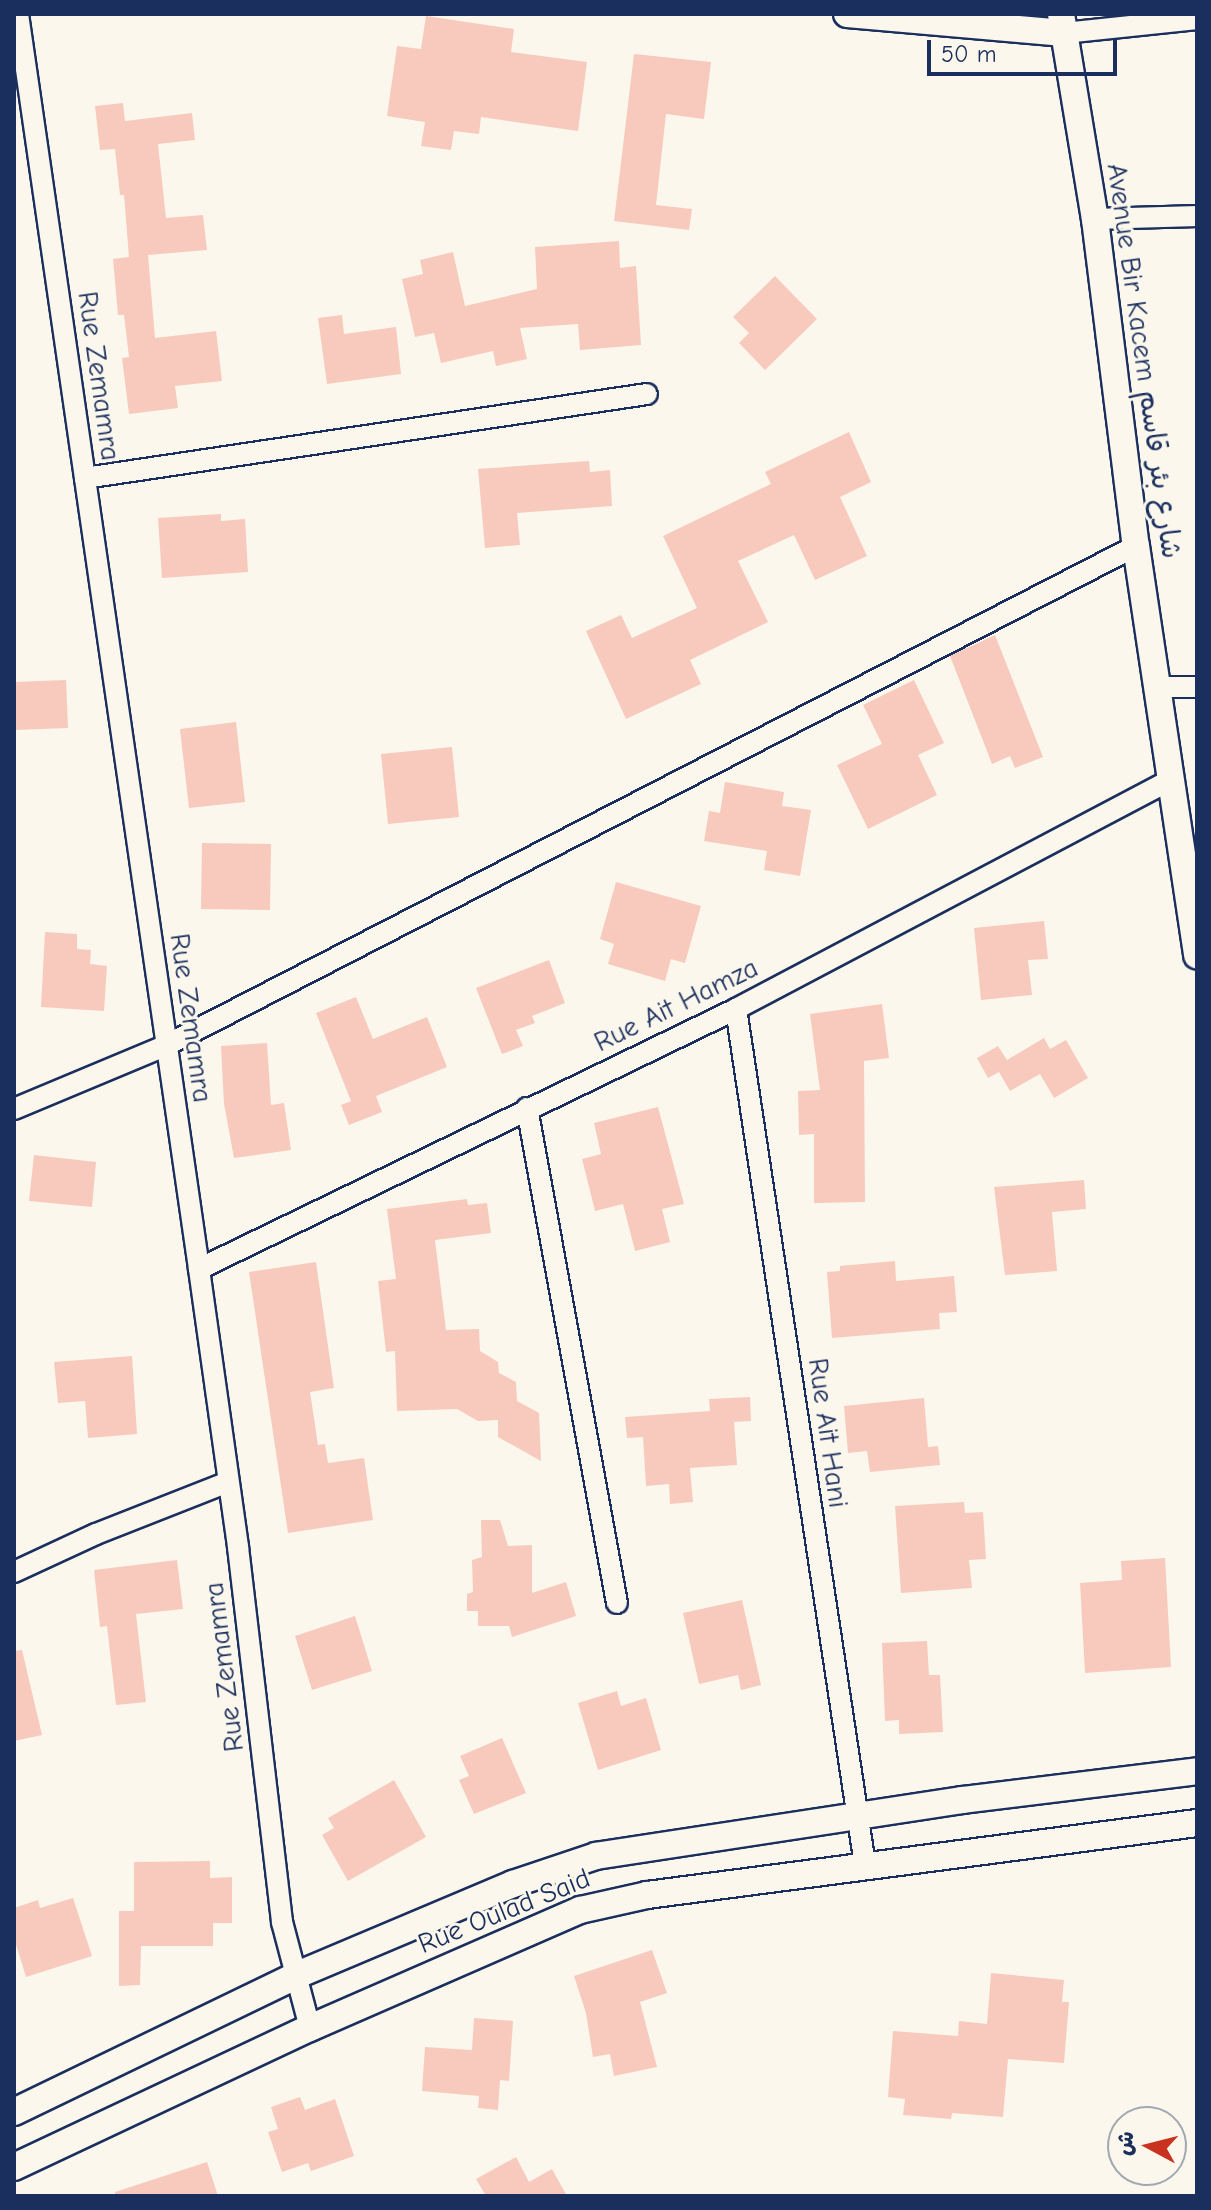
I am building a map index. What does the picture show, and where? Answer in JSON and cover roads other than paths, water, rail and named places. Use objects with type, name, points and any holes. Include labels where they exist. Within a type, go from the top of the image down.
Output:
[{"type":"street","name":"Rue Zemamra","points":[[18,14],[199,1269],[282,1922],[310,2028]]},
{"type":"street","points":[[847,14],[1063,23],[1197,19]]},
{"type":"street","name":"Avenue Bir Kacem شارع بئر قاسم","points":[[1063,23],[1095,219],[1136,546],[1197,955]]},
{"type":"street","points":[[1095,219],[1197,216]]},
{"type":"street","points":[[85,478],[647,394]]},
{"type":"street","points":[[14,1109],[167,1045],[1136,546]]},
{"type":"street","points":[[1158,687],[1197,687]]},
{"type":"street","name":"Rue Ait Hamza","points":[[199,1269],[736,1009],[1171,780]]},
{"type":"street","name":"Rue Ait Hani","points":[[736,1009],[865,1865]]},
{"type":"street","points":[[527,1108],[617,1603]]},
{"type":"street","points":[[14,1572],[96,1534],[228,1482]]},
{"type":"street","name":"Rue Oulad Said","points":[[14,2112],[295,1976],[513,1884],[578,1861],[629,1848],[1197,1771]]},
{"type":"street","name":"Rue Oulad Said","points":[[14,2167],[310,2028],[580,1910],[647,1895],[1197,1823]]}]
